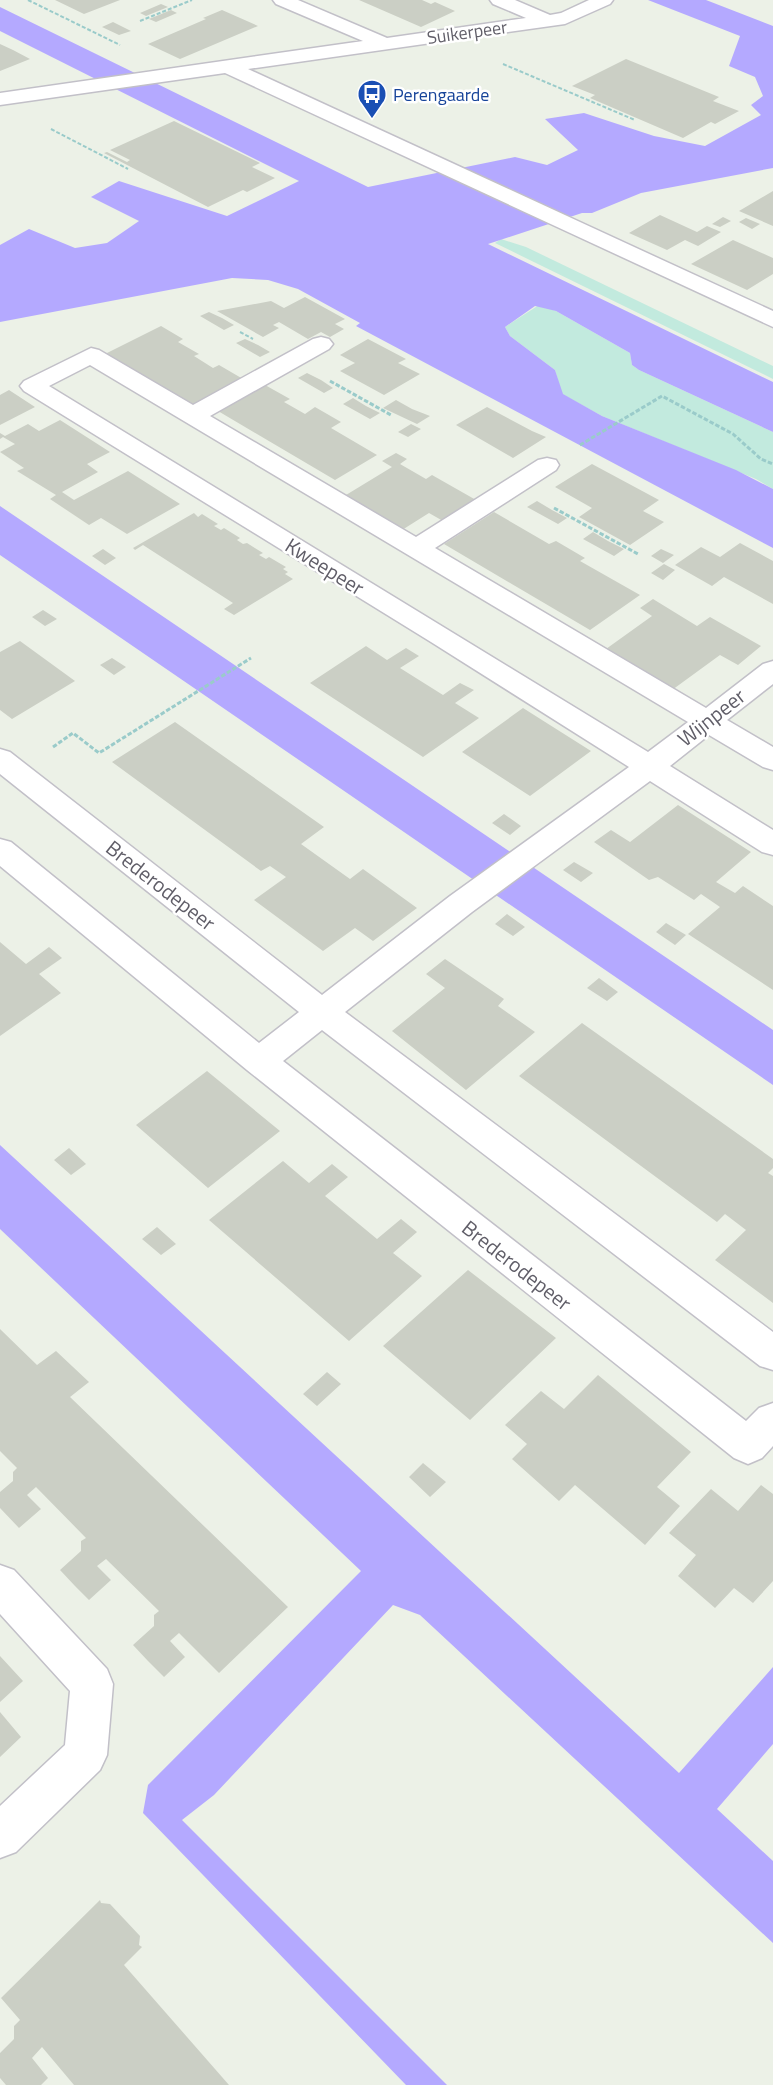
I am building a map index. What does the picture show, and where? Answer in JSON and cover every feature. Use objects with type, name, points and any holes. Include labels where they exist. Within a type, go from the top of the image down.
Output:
[{"type":"street","points":[[282,0],[385,44]]},
{"type":"street","name":"Suikerpeer","points":[[499,0],[549,21]]},
{"type":"street","name":"Suikerpeer","points":[[226,66],[549,21],[565,18],[604,0]]},
{"type":"street","points":[[0,99],[226,66],[773,320]]},
{"type":"street","points":[[192,416],[321,344]]},
{"type":"street","name":"Kweepeer","points":[[773,760],[91,356],[32,386],[773,844]]},
{"type":"street","points":[[416,548],[547,465]]},
{"type":"street","name":"Wijnpeer","points":[[650,766],[773,670]]},
{"type":"street","name":"Brederodepeer","points":[[9,765],[321,1012],[773,1353]]},
{"type":"street","points":[[259,1061],[460,904],[650,766]]},
{"type":"street","name":"Brederodepeer","points":[[0,850],[259,1061],[748,1446],[773,1420]]},
{"type":"street","points":[[0,1584],[92,1683],[85,1755],[0,1836]]},
{"type":"path","points":[[28,0],[173,74]]},
{"type":"path","points":[[140,21],[192,0]]},
{"type":"path","points":[[42,125],[128,169]]},
{"type":"path","points":[[580,445],[662,396],[733,434],[761,459],[773,464]]},
{"type":"path","points":[[514,486],[638,554]]},
{"type":"path","points":[[9,765],[73,734],[99,753],[251,658]]},
{"type":"shaded area","points":[[648,0],[706,0],[773,26],[773,168],[641,193],[592,213],[582,213],[488,244],[773,382],[773,432],[639,370],[632,365],[630,353],[556,311],[535,306],[505,327],[510,336],[555,370],[563,394],[602,416],[736,470],[773,489],[773,548],[356,326],[360,323],[298,289],[268,280],[232,278],[0,322],[0,245],[29,229],[75,248],[107,243],[139,221],[91,197],[119,181],[227,216],[299,181],[0,31],[0,7],[368,187],[515,157],[547,165],[578,150],[545,119],[584,113],[654,136],[705,146],[761,115],[751,105],[763,96],[755,77],[729,66],[740,36]]},
{"type":"shaded area","points":[[501,239],[526,247],[773,366],[773,379],[495,243]]},
{"type":"shaded area","points":[[539,305],[556,311],[630,353],[632,365],[639,370],[773,432],[773,489],[756,479],[602,416],[562,394],[555,370],[510,336],[505,327]]},
{"type":"shaded area","points":[[0,506],[773,1030],[773,1085],[0,555]]},
{"type":"shaded area","points":[[0,1145],[679,1773],[773,1667],[773,1744],[717,1809],[773,1861],[773,1943],[420,1615],[393,1605],[214,1795],[182,1820],[447,2085],[406,2085],[143,1813],[148,1785],[361,1571],[0,1229]]},
{"type":"building","points":[[55,0],[120,0],[84,14]]},
{"type":"building","points":[[359,0],[422,0],[431,4],[435,2],[455,11],[421,27]]},
{"type":"building","points":[[161,4],[168,7],[146,16],[140,13]]},
{"type":"building","points":[[171,10],[177,13],[156,22],[149,19]]},
{"type":"building","points":[[222,10],[258,26],[180,59],[148,44],[206,19],[203,18]]},
{"type":"building","points":[[113,22],[131,31],[119,35],[102,27]]},
{"type":"building","points":[[0,44],[13,50],[30,59],[0,71]]},
{"type":"building","points":[[626,59],[719,97],[713,101],[739,111],[715,124],[711,122],[683,138],[590,98],[595,95],[572,86]]},
{"type":"building","points":[[174,121],[260,163],[252,167],[275,178],[208,207],[104,153],[107,152],[127,162],[130,160],[110,150]]},
{"type":"building","points":[[773,191],[773,226],[739,211]]},
{"type":"building","points":[[660,215],[697,232],[707,226],[721,232],[698,246],[685,240],[667,250],[629,233]]},
{"type":"building","points":[[723,217],[731,221],[720,227],[712,224]]},
{"type":"building","points":[[746,218],[760,224],[752,229],[739,222]]},
{"type":"building","points":[[733,240],[773,258],[773,274],[747,290],[691,264]]},
{"type":"building","points":[[305,297],[345,319],[335,324],[344,329],[330,337],[321,332],[308,339],[279,322],[273,325],[279,328],[263,337],[217,311],[271,301],[284,308]]},
{"type":"building","points":[[209,312],[234,325],[224,330],[200,316]]},
{"type":"building","points":[[161,326],[183,339],[178,342],[199,354],[194,356],[213,368],[219,365],[243,379],[192,406],[105,354]]},
{"type":"building","points":[[245,339],[270,352],[260,357],[236,343]]},
{"type":"building","points":[[368,339],[406,359],[398,363],[420,374],[384,395],[340,371],[355,363],[340,355]]},
{"type":"building","points":[[307,373],[333,388],[324,393],[298,378]]},
{"type":"building","points":[[265,385],[290,399],[284,402],[305,414],[315,407],[341,422],[331,428],[377,455],[335,480],[218,411]]},
{"type":"building","points":[[9,390],[35,407],[0,425],[0,395]]},
{"type":"building","points":[[353,398],[380,413],[370,419],[343,404]]},
{"type":"building","points":[[396,400],[430,416],[417,424],[383,408]]},
{"type":"building","points":[[487,407],[546,437],[513,458],[456,425]]},
{"type":"building","points":[[60,420],[110,452],[87,464],[98,472],[62,492],[74,500],[128,471],[180,504],[127,534],[101,518],[89,525],[50,499],[56,495],[17,471],[24,468],[0,452],[15,444],[3,437],[0,439],[0,433],[5,436],[28,424],[39,431]]},
{"type":"building","points":[[411,424],[421,429],[408,437],[398,432]]},
{"type":"building","points":[[396,453],[407,459],[400,464],[426,479],[432,475],[476,500],[443,521],[429,513],[402,530],[346,495],[392,467],[382,461]]},
{"type":"building","points":[[592,464],[659,500],[643,511],[664,522],[630,545],[579,517],[592,508],[555,487]]},
{"type":"building","points":[[537,501],[567,518],[558,524],[527,507]]},
{"type":"building","points":[[494,512],[549,544],[556,541],[585,558],[580,561],[640,595],[590,630],[444,544]]},
{"type":"building","points":[[194,513],[198,517],[202,514],[218,524],[214,526],[221,530],[224,528],[240,538],[237,540],[243,544],[247,543],[263,553],[259,555],[266,559],[269,557],[286,567],[283,569],[288,572],[285,574],[293,579],[234,615],[224,609],[233,603],[143,545],[135,550],[133,548]]},
{"type":"building","points":[[593,532],[624,549],[614,556],[583,539]]},
{"type":"building","points":[[740,543],[773,561],[773,604],[724,577],[712,586],[675,565],[701,547],[720,557]]},
{"type":"building","points":[[103,549],[116,558],[105,565],[92,556]]},
{"type":"building","points":[[661,549],[674,555],[663,563],[651,556]]},
{"type":"building","points":[[664,564],[675,570],[663,580],[651,573]]},
{"type":"building","points":[[653,599],[697,626],[710,617],[761,646],[738,665],[720,655],[672,690],[606,649],[652,616],[640,608]]},
{"type":"building","points":[[43,610],[57,619],[45,626],[32,617]]},
{"type":"building","points":[[20,641],[75,681],[12,719],[0,710],[0,652]]},
{"type":"building","points":[[366,646],[387,660],[406,648],[419,656],[400,668],[443,695],[460,683],[474,690],[455,703],[479,718],[423,757],[310,683]]},
{"type":"building","points":[[112,658],[126,667],[114,675],[100,665]]},
{"type":"building","points":[[523,708],[591,751],[530,796],[462,752]]},
{"type":"building","points":[[175,722],[324,827],[301,844],[350,879],[363,869],[417,908],[373,941],[355,928],[323,951],[254,900],[286,877],[270,866],[261,871],[112,762]]},
{"type":"building","points":[[678,805],[751,852],[716,882],[735,893],[743,886],[773,906],[773,990],[688,934],[720,907],[701,894],[694,900],[658,877],[649,880],[594,842],[611,830],[630,842]]},
{"type":"building","points":[[504,814],[521,826],[510,835],[492,823]]},
{"type":"building","points":[[574,862],[593,873],[581,882],[563,870]]},
{"type":"building","points":[[507,914],[525,927],[513,936],[495,924]]},
{"type":"building","points":[[666,923],[686,935],[675,945],[656,932]]},
{"type":"building","points":[[0,942],[26,964],[49,947],[62,958],[39,974],[61,993],[0,1036]]},
{"type":"building","points":[[445,959],[504,999],[498,1006],[535,1032],[466,1090],[392,1031],[445,988],[426,974]]},
{"type":"building","points":[[599,978],[618,992],[607,1001],[587,988]]},
{"type":"building","points":[[582,1023],[773,1159],[773,1168],[768,1173],[773,1176],[773,1303],[715,1260],[746,1230],[725,1214],[717,1222],[519,1076]]},
{"type":"building","points":[[207,1071],[280,1131],[208,1188],[136,1125]]},
{"type":"building","points":[[69,1148],[86,1164],[71,1175],[54,1160]]},
{"type":"building","points":[[283,1161],[309,1183],[332,1164],[348,1177],[325,1196],[377,1239],[401,1219],[417,1232],[393,1253],[422,1276],[349,1341],[209,1220]]},
{"type":"building","points":[[157,1227],[176,1244],[161,1255],[142,1239]]},
{"type":"building","points":[[468,1270],[556,1338],[470,1420],[383,1346]]},
{"type":"building","points":[[0,1329],[37,1365],[56,1351],[89,1382],[70,1397],[288,1607],[219,1673],[179,1633],[170,1641],[185,1657],[164,1677],[148,1661],[133,1645],[154,1626],[154,1615],[159,1611],[106,1559],[97,1566],[111,1580],[89,1600],[75,1586],[60,1570],[81,1551],[81,1541],[86,1538],[36,1487],[27,1495],[41,1509],[19,1528],[0,1508],[0,1492],[13,1481],[13,1472],[17,1468],[0,1451]]},
{"type":"building","points":[[327,1372],[341,1384],[317,1406],[303,1394]]},
{"type":"building","points":[[598,1375],[691,1452],[657,1487],[680,1506],[645,1545],[575,1485],[559,1501],[512,1459],[527,1444],[505,1425],[541,1391],[564,1409]]},
{"type":"building","points":[[423,1463],[446,1482],[430,1497],[409,1477]]},
{"type":"building","points":[[761,1485],[773,1494],[773,1581],[753,1603],[734,1588],[715,1608],[678,1576],[696,1555],[669,1533],[711,1489],[738,1511]]},
{"type":"building","points":[[0,1656],[23,1681],[0,1702]]},
{"type":"building","points":[[0,1712],[21,1737],[0,1757]]},
{"type":"building","points":[[100,1900],[101,1903],[110,1904],[140,1936],[139,1945],[142,1947],[124,1965],[229,2085],[74,2085],[42,2047],[32,2058],[48,2078],[41,2085],[6,2085],[0,2078],[0,2053],[14,2039],[14,2026],[20,2020],[1,1998]]},
{"type":"place","name":"Perengaarde","points":[[372,120]]}]
